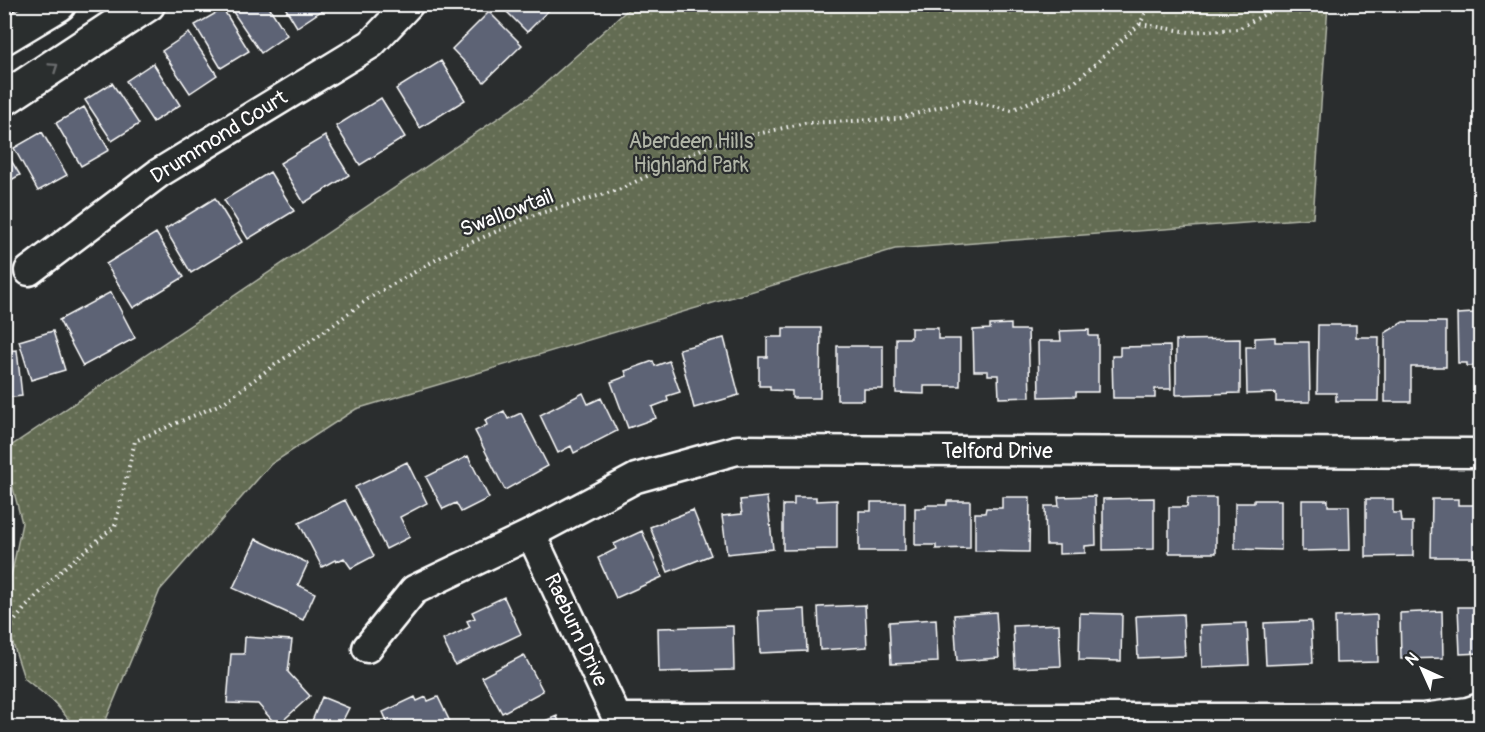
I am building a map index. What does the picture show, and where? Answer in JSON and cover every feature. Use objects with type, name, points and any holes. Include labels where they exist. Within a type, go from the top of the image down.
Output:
[{"type":"main road","points":[[4,37],[59,4]]},
{"type":"main road","points":[[4,99],[148,4]]},
{"type":"street","name":"Drummond Court","points":[[28,271],[159,172],[371,44],[409,4]]},
{"type":"street","name":"Telford Drive","points":[[367,648],[414,590],[531,534],[636,478],[737,450],[1480,453]]},
{"type":"street","name":"Raeburn Drive","points":[[531,534],[618,723]]},
{"type":"street","points":[[618,723],[1320,722],[1423,718],[1468,712],[1480,708]]},
{"type":"path","points":[[1150,4],[1140,24],[1189,32],[1238,29],[1283,4]]},
{"type":"path","name":"Swallowtail","points":[[4,634],[25,608],[64,568],[115,526],[135,441],[223,403],[369,298],[448,253],[531,216],[621,189],[710,145],[805,123],[897,119],[966,100],[1012,110],[1076,81],[1140,24]]},
{"type":"green space","name":"Aberdeen Hills Highland Park","points":[[633,5],[1328,5],[1313,218],[895,249],[356,409],[271,464],[160,590],[103,727],[75,727],[54,702],[24,678],[5,619],[5,600],[22,523],[5,450],[531,96]]},
{"type":"building","points":[[244,4],[267,4],[287,35],[261,53],[233,12]]},
{"type":"building","points":[[283,4],[321,4],[324,9],[297,27]]},
{"type":"building","points":[[499,4],[555,4],[527,32]]},
{"type":"building","points":[[223,9],[249,51],[221,68],[195,25]]},
{"type":"building","points":[[489,12],[522,45],[484,82],[452,49]]},
{"type":"building","points":[[189,33],[217,75],[190,93],[162,51]]},
{"type":"building","points":[[441,61],[465,100],[420,128],[396,89]]},
{"type":"building","points":[[153,63],[180,105],[153,122],[126,81]]},
{"type":"building","points":[[112,83],[139,124],[112,141],[85,100]]},
{"type":"building","points":[[381,98],[405,137],[360,165],[336,126]]},
{"type":"building","points":[[84,107],[109,150],[81,166],[56,123]]},
{"type":"building","points":[[42,132],[67,175],[38,191],[14,148]]},
{"type":"building","points":[[325,136],[349,175],[304,203],[280,163]]},
{"type":"building","points":[[4,149],[20,175],[4,184]]},
{"type":"building","points":[[270,172],[294,211],[248,239],[224,200]]},
{"type":"building","points":[[215,198],[242,242],[191,273],[165,229]]},
{"type":"building","points":[[156,233],[184,277],[133,308],[106,264]]},
{"type":"building","points":[[111,292],[135,338],[83,366],[59,320]]},
{"type":"building","points":[[1474,298],[1480,298],[1480,368],[1467,366],[1467,363],[1458,363],[1457,314],[1474,313]]},
{"type":"building","points":[[1403,322],[1446,322],[1446,367],[1411,367],[1411,402],[1385,402],[1385,333]]},
{"type":"building","points":[[1011,324],[1011,330],[1028,330],[1030,397],[999,398],[998,375],[988,375],[988,371],[974,371],[973,330],[990,329],[990,325]]},
{"type":"building","points":[[1318,325],[1356,325],[1356,337],[1379,337],[1378,401],[1336,401],[1336,393],[1317,393]]},
{"type":"building","points":[[783,328],[821,328],[820,398],[792,398],[792,391],[770,390],[770,386],[759,386],[759,357],[767,357],[767,337],[783,337]]},
{"type":"building","points":[[911,328],[938,328],[938,339],[960,339],[960,386],[924,386],[924,394],[896,393],[896,338],[911,338]]},
{"type":"building","points":[[1089,330],[1089,336],[1098,336],[1098,392],[1076,392],[1076,396],[1039,397],[1038,341],[1061,341],[1060,331]]},
{"type":"building","points":[[53,331],[65,370],[31,380],[19,341]]},
{"type":"building","points":[[1275,337],[1275,342],[1309,342],[1310,402],[1276,402],[1276,393],[1247,394],[1246,347],[1255,347],[1255,338]]},
{"type":"building","points":[[724,338],[739,395],[694,408],[679,349]]},
{"type":"building","points":[[1240,339],[1240,393],[1176,395],[1176,340]]},
{"type":"building","points":[[837,346],[883,346],[883,389],[864,389],[864,400],[837,400]]},
{"type":"building","points":[[1170,346],[1171,389],[1155,389],[1155,398],[1113,398],[1112,356],[1120,356],[1120,347]]},
{"type":"building","points":[[17,350],[22,396],[4,398],[4,351]]},
{"type":"building","points":[[653,361],[655,366],[669,361],[680,392],[667,396],[668,401],[652,407],[656,418],[628,428],[611,382],[627,376],[625,371]]},
{"type":"building","points":[[583,393],[588,404],[601,398],[617,431],[574,453],[571,446],[558,453],[540,415]]},
{"type":"building","points":[[504,411],[508,419],[521,413],[548,466],[505,490],[475,431],[487,425],[485,420]]},
{"type":"building","points":[[468,456],[489,498],[461,512],[456,503],[443,509],[426,477]]},
{"type":"building","points":[[407,462],[427,503],[400,517],[410,537],[386,549],[355,487]]},
{"type":"building","points":[[1095,496],[1096,545],[1085,546],[1085,553],[1059,554],[1059,545],[1046,545],[1045,506],[1059,506],[1058,497]]},
{"type":"building","points":[[767,497],[773,549],[727,554],[722,516],[742,514],[740,500]]},
{"type":"building","points":[[794,497],[816,497],[816,501],[837,500],[837,549],[783,550],[783,505],[794,505]]},
{"type":"building","points":[[1002,497],[1030,497],[1029,552],[975,551],[975,513],[985,513],[986,508],[1002,508]]},
{"type":"building","points":[[1154,498],[1154,549],[1103,550],[1103,499]]},
{"type":"building","points":[[1188,498],[1216,498],[1216,553],[1169,553],[1169,507],[1187,507]]},
{"type":"building","points":[[1366,499],[1393,499],[1393,513],[1401,513],[1402,522],[1413,522],[1413,556],[1366,557]]},
{"type":"building","points":[[1432,499],[1458,499],[1458,505],[1479,505],[1478,557],[1431,557]]},
{"type":"building","points":[[345,500],[374,556],[351,568],[344,558],[322,567],[299,523]]},
{"type":"building","points":[[1254,500],[1281,500],[1281,550],[1235,549],[1235,503],[1254,503]]},
{"type":"building","points":[[1302,500],[1328,500],[1328,506],[1349,506],[1350,550],[1302,551]]},
{"type":"building","points":[[947,501],[970,501],[970,548],[936,549],[936,545],[915,545],[915,508],[926,508],[926,505],[947,505]]},
{"type":"building","points":[[871,502],[905,502],[905,551],[859,551],[859,511],[871,511]]},
{"type":"building","points":[[693,510],[711,555],[668,572],[650,527]]},
{"type":"building","points":[[642,531],[662,577],[616,598],[598,558],[616,549],[614,544]]},
{"type":"building","points":[[256,539],[308,563],[298,585],[315,593],[303,620],[233,588]]},
{"type":"building","points":[[504,597],[521,634],[455,665],[443,640],[470,627],[467,621],[475,618],[472,612]]},
{"type":"building","points":[[865,605],[867,647],[820,650],[818,607]]},
{"type":"building","points":[[1458,607],[1480,607],[1480,653],[1460,654]]},
{"type":"building","points":[[805,609],[807,651],[760,653],[758,611]]},
{"type":"building","points":[[1442,611],[1443,658],[1401,659],[1400,613]]},
{"type":"building","points":[[996,612],[999,658],[957,661],[954,615]]},
{"type":"building","points":[[1080,613],[1122,614],[1121,661],[1079,660]]},
{"type":"building","points":[[1183,614],[1185,656],[1138,658],[1136,616]]},
{"type":"building","points":[[1377,615],[1378,662],[1336,663],[1335,617]]},
{"type":"building","points":[[936,619],[938,662],[891,664],[889,622]]},
{"type":"building","points":[[1311,621],[1313,663],[1266,665],[1264,623]]},
{"type":"building","points":[[1247,623],[1249,665],[1202,667],[1200,625]]},
{"type":"building","points":[[1059,624],[1061,666],[1015,668],[1013,626]]},
{"type":"building","points":[[733,626],[734,670],[659,672],[658,628]]},
{"type":"building","points":[[245,637],[292,640],[288,672],[310,696],[277,726],[258,704],[227,703],[231,654],[244,654]]},
{"type":"building","points":[[524,655],[543,691],[502,713],[482,677]]},
{"type":"building","points":[[322,697],[349,708],[342,722],[355,728],[309,728]]},
{"type":"building","points":[[415,697],[417,701],[426,697],[428,701],[438,697],[453,728],[390,728],[383,712]]},
{"type":"building","points":[[557,716],[561,728],[528,728]]}]
